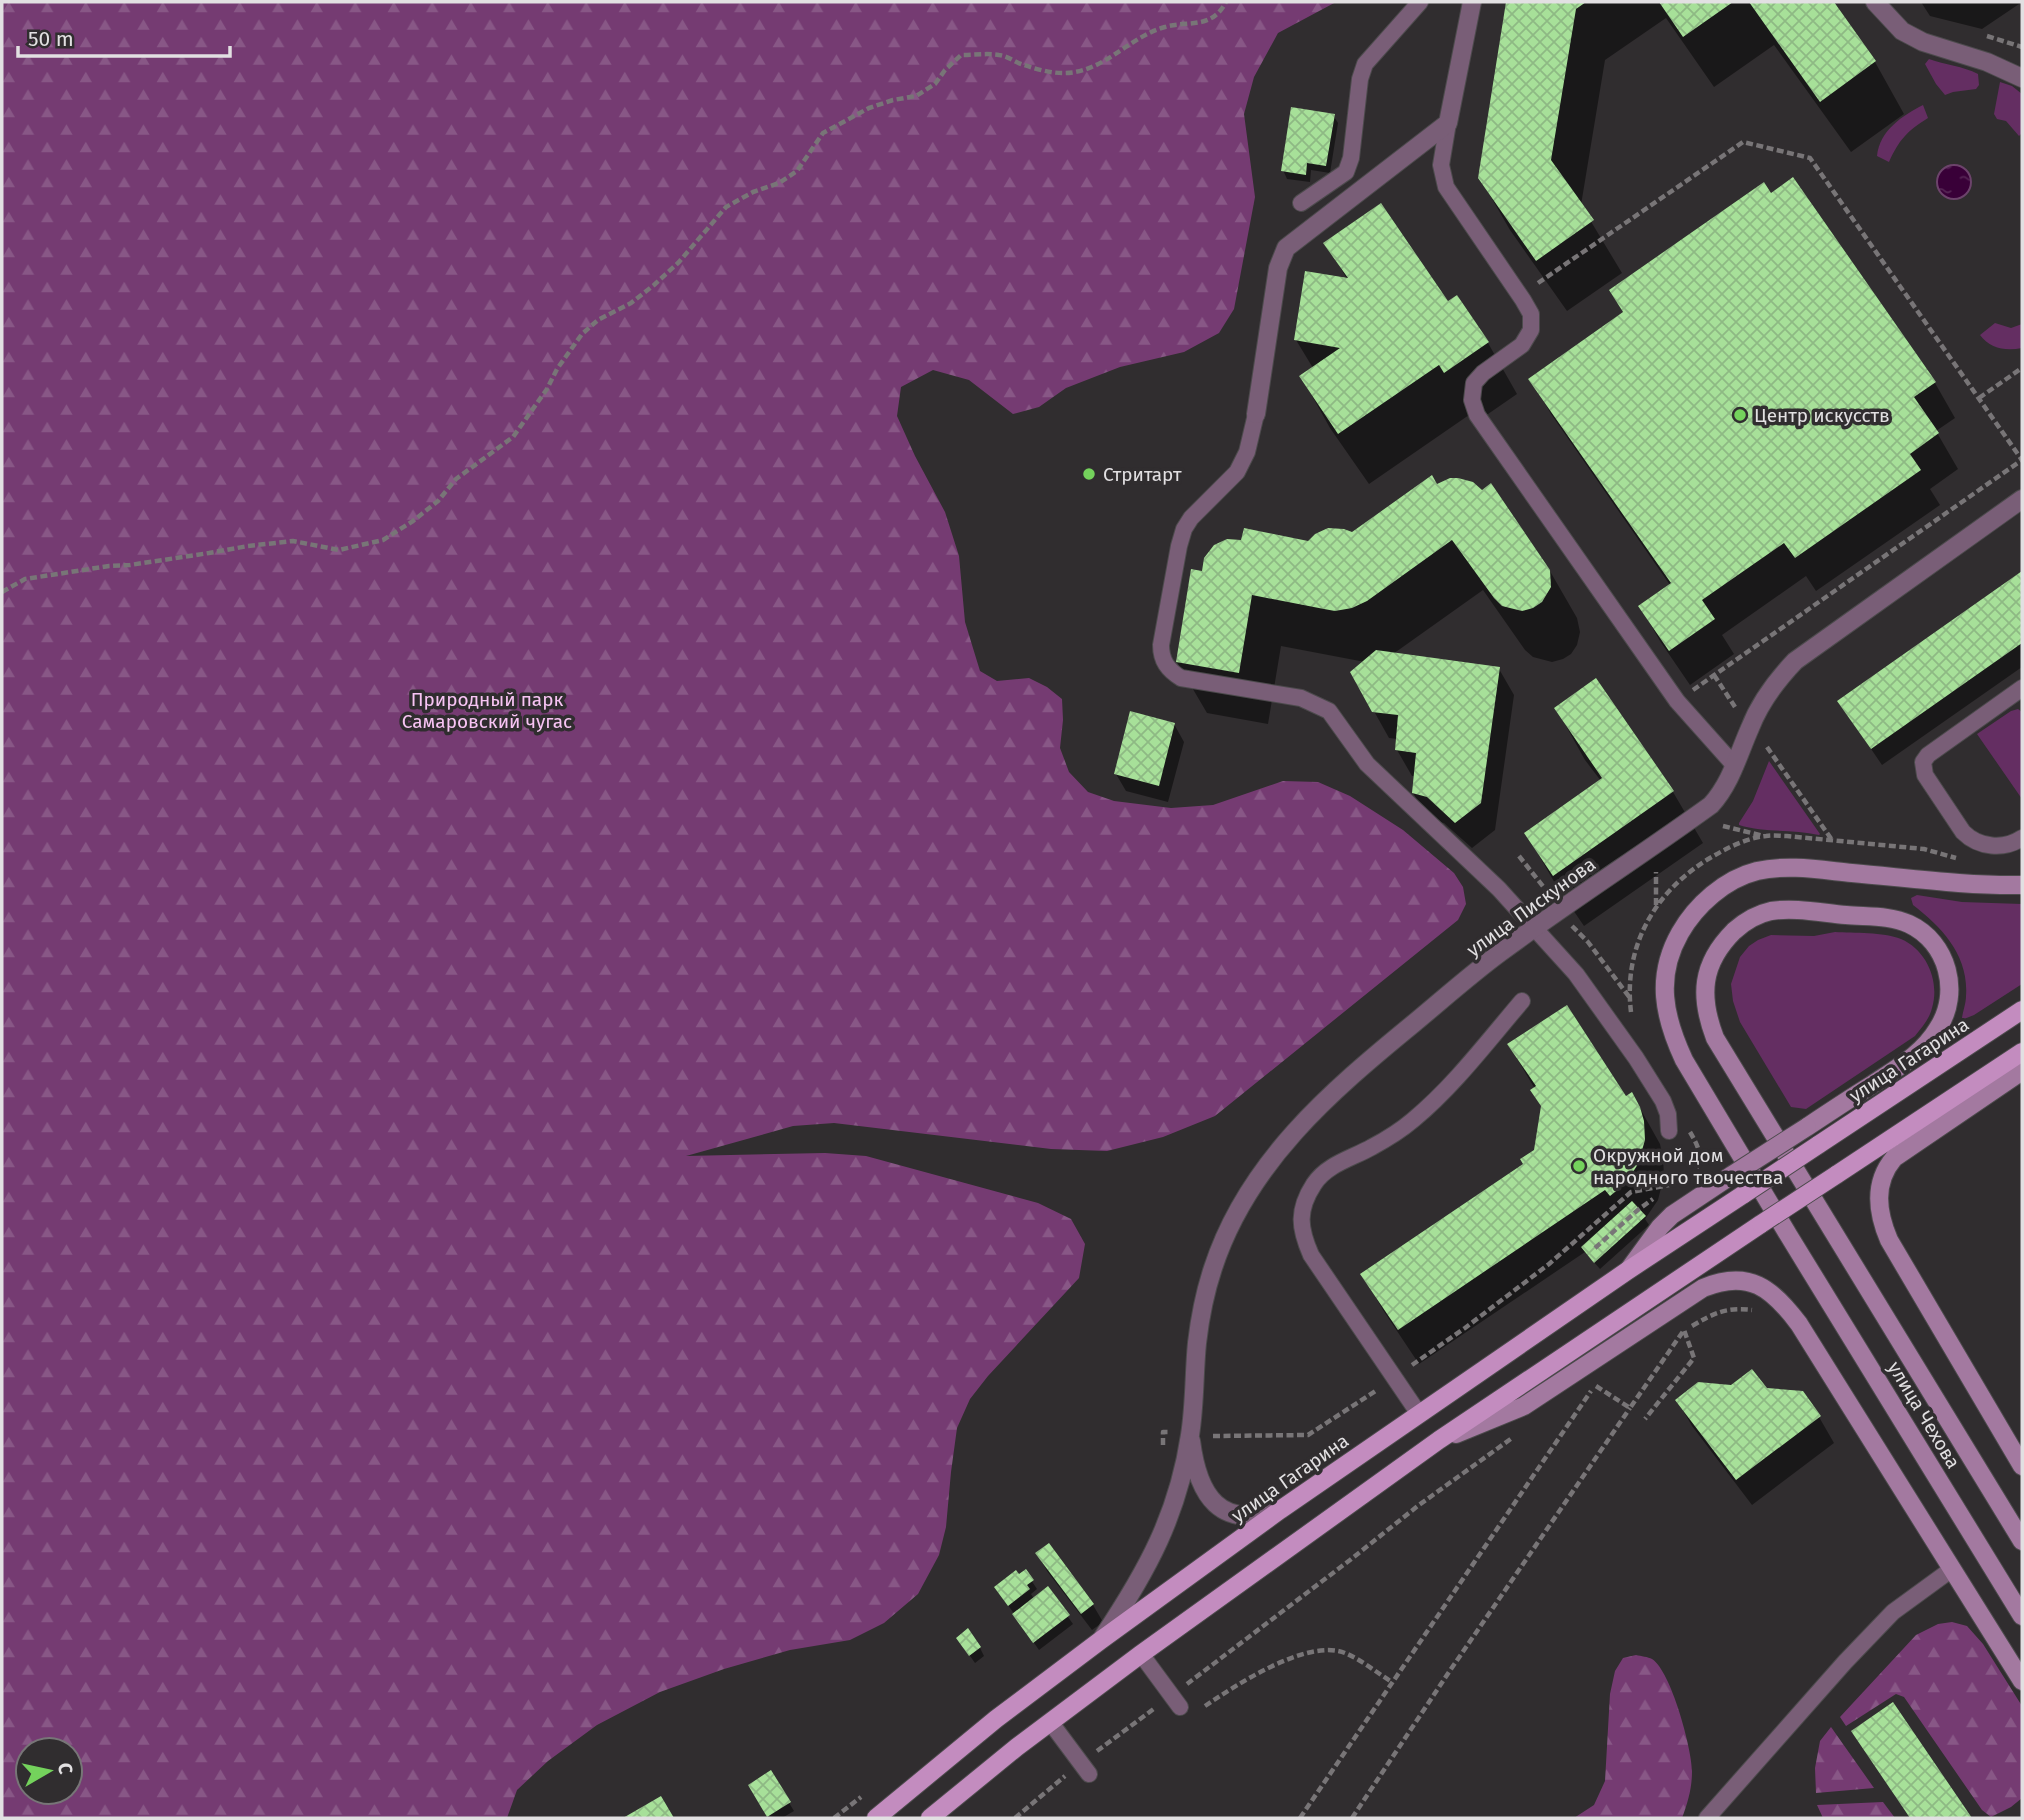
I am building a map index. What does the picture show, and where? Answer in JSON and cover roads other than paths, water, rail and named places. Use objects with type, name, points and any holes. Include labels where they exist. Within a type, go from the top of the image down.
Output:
[{"type":"main road","name":"улица Чехова","points":[[2022,885],[1956,883],[1791,868],[1756,872],[1722,888],[1704,902],[1688,920],[1668,961],[1664,986],[1665,1008],[1671,1032],[1684,1060],[2022,1616]]},
{"type":"main road","name":"улица Чехова","points":[[1912,1058],[1933,1036],[1946,1016],[1950,985],[1938,949],[1924,934],[1909,924],[1892,919],[1789,910],[1771,911],[1742,924],[1717,952],[1706,979],[1705,998],[1708,1019],[1716,1038],[2022,1541]]},
{"type":"main road","name":"улица Гагарина","points":[[876,1818],[996,1719],[1280,1510],[1627,1271],[2022,1010]]},
{"type":"main road","points":[[1955,1116],[2022,1053]]},
{"type":"main road","points":[[930,1818],[1017,1747],[1141,1654],[1439,1440],[2022,1053]]},
{"type":"main road","points":[[1838,1132],[1912,1058]]},
{"type":"main road","points":[[1627,1271],[1672,1215],[1912,1058]]},
{"type":"main road","points":[[2022,1071],[1910,1146],[1887,1166],[1879,1187],[1879,1212],[1889,1240],[2022,1466]]},
{"type":"main road","points":[[1439,1440],[1524,1406],[1703,1289],[1721,1282],[1740,1280],[1760,1285],[1773,1294],[1799,1324],[2022,1681]]},
{"type":"street","points":[[1256,414],[1278,268],[1286,248],[1448,122],[1472,2]]},
{"type":"street","points":[[1875,2],[1902,31],[2022,78]]},
{"type":"street","name":"улица Пискунова","points":[[1101,1640],[1133,1592],[1156,1550],[1177,1494],[1190,1434],[1197,1343],[1203,1306],[1224,1237],[1246,1194],[1291,1134],[1348,1079],[1500,953],[1711,805],[1720,795],[1735,766],[1750,726],[1769,692],[1795,661],[2022,499]]},
{"type":"street","name":"улица Пискунова","points":[[1190,1434],[1197,1469],[1204,1488],[1214,1503],[1237,1516],[1252,1517],[1280,1510]]},
{"type":"lane","points":[[1301,203],[1346,172],[1351,158],[1360,79],[1365,64],[1420,2]]},
{"type":"lane","points":[[1448,122],[1441,165],[1446,187],[1531,314],[1531,330],[1522,345],[1483,373],[1474,383],[1472,400],[1477,415],[1677,701],[1735,766]]},
{"type":"lane","points":[[1256,414],[1247,452],[1237,472],[1184,529],[1161,645],[1161,654],[1166,665],[1181,678],[1301,698],[1329,711],[1367,764],[1499,889],[1576,974],[1663,1101],[1668,1114],[1669,1131]]},
{"type":"lane","points":[[2021,691],[1928,755],[1923,762],[1923,769],[1924,775],[1969,838],[1978,843],[1999,846],[2009,845],[2022,838]]},
{"type":"lane","points":[[1419,1414],[1311,1255],[1303,1236],[1301,1217],[1315,1181],[1330,1168],[1394,1135],[1437,1099],[1521,1001]]},
{"type":"lane","points":[[1706,1818],[1893,1612],[1952,1569]]},
{"type":"lane","points":[[1141,1654],[1176,1702]]},
{"type":"lane","points":[[1051,1723],[1085,1769]]},
{"type":"water","points":[[1954,165],[1966,170],[1971,182],[1966,194],[1954,199],[1942,194],[1937,182],[1942,170]]},
{"type":"place","name":"Центр искусств","points":[[1740,415]]},
{"type":"place","name":"Стритарт","points":[[1089,474]]},
{"type":"place","name":"Окружной дом народного твочества","points":[[1579,1166]]},
{"type":"park label","name":"Природный парк Самаровский чугас","points":[[487,710]]}]
